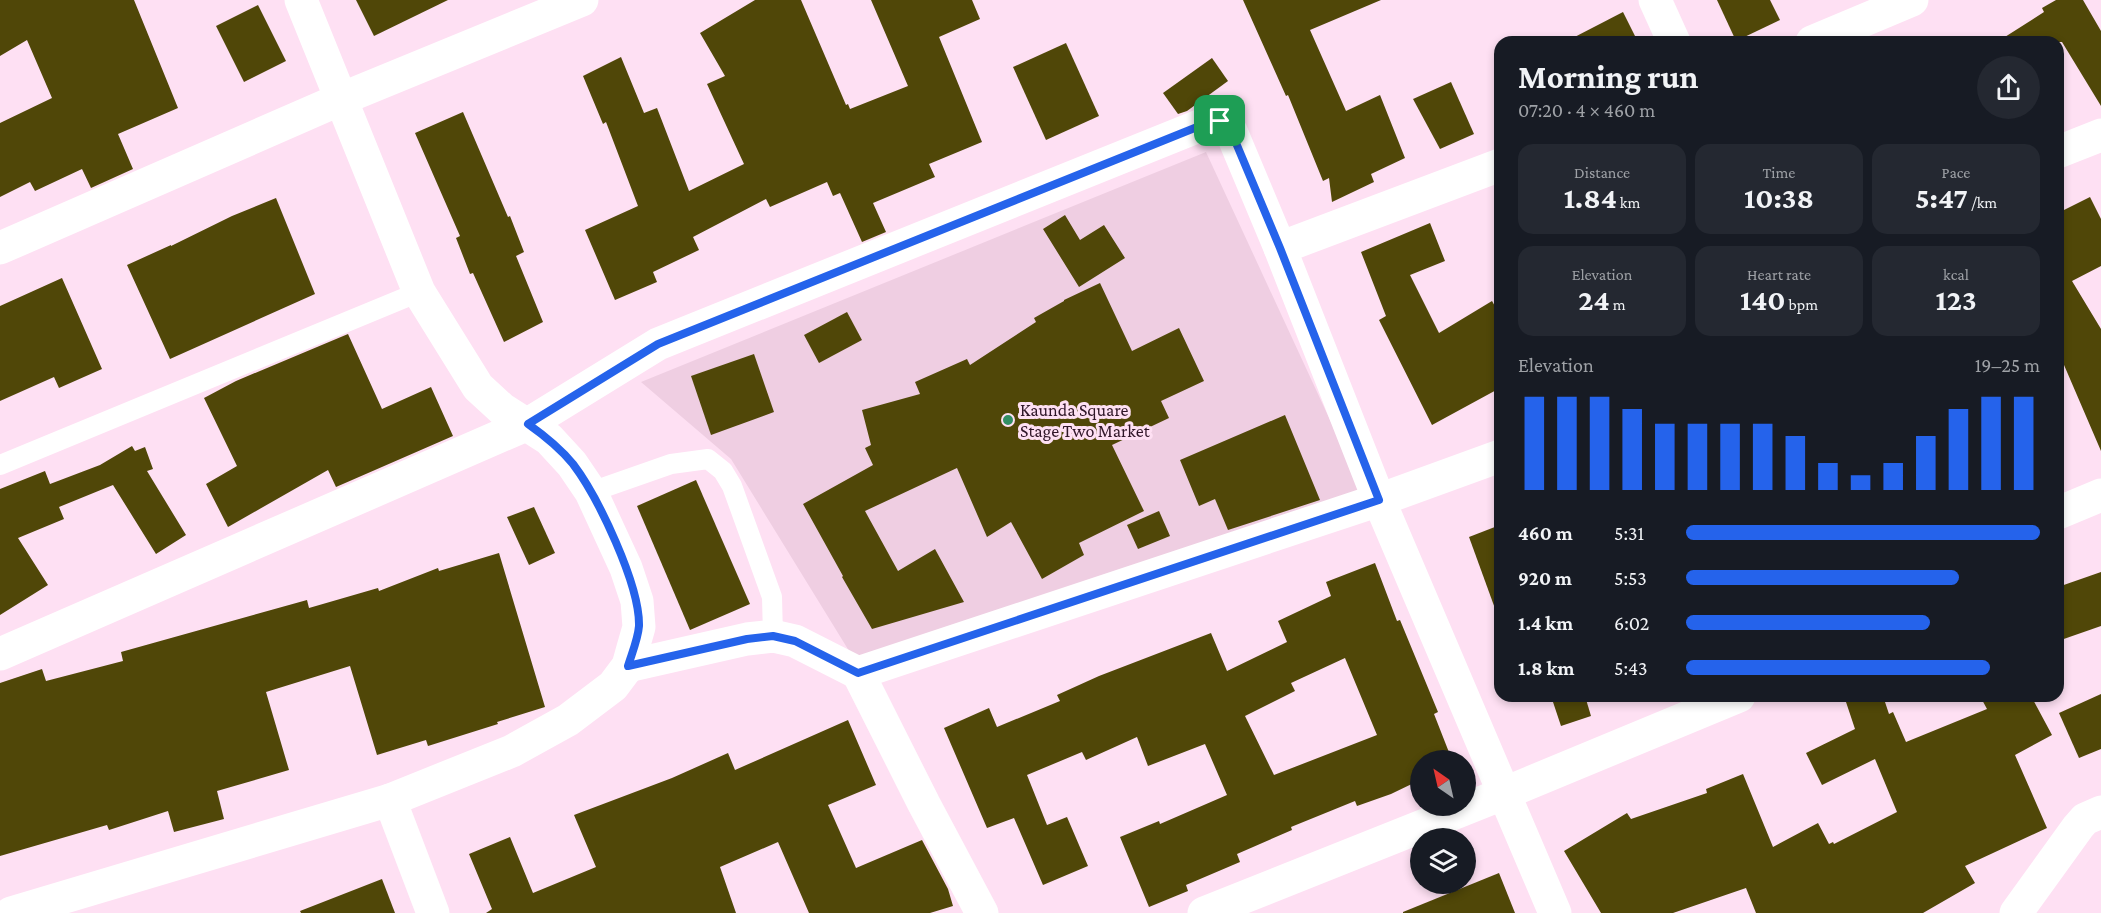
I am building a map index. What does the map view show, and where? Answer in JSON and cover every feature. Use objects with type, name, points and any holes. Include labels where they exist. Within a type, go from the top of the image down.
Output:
[{"type":"street","points":[[15,912],[390,800],[512,751],[543,735],[568,720],[613,686],[628,666],[639,627],[637,602],[626,568],[591,492],[572,464],[549,439],[502,409],[478,387],[419,292],[301,0]]},
{"type":"street","points":[[0,248],[341,99],[582,0]]},
{"type":"street","points":[[1656,0],[1671,36]]},
{"type":"street","points":[[1826,36],[1912,0]]},
{"type":"street","points":[[0,654],[528,424],[658,344],[1212,121],[1220,121],[1231,131],[1280,248],[1379,500],[1555,913]]},
{"type":"street","points":[[2064,150],[2101,135]]},
{"type":"street","points":[[1280,248],[1494,167]]},
{"type":"street","points":[[858,673],[1379,500],[1494,458]]},
{"type":"street","points":[[2064,510],[2101,495]]},
{"type":"street","points":[[628,666],[747,639],[773,636],[795,641],[858,673],[982,913]]},
{"type":"street","points":[[1204,913],[1724,702]]},
{"type":"street","points":[[390,800],[433,913]]},
{"type":"street","points":[[2016,913],[2078,827],[2085,819],[2101,812]]},
{"type":"lane","points":[[0,465],[419,292]]},
{"type":"lane","points":[[591,492],[671,464],[708,459],[723,471],[732,486],[772,597],[773,636]]},
{"type":"shaded area","name":"Kaunda Square Stage Two Market","points":[[1206,152],[1367,500],[854,659],[731,459],[641,382]]},
{"type":"building","points":[[0,0],[134,0],[178,108],[118,134],[133,169],[91,188],[82,169],[35,191],[30,182],[0,197],[0,123],[52,98],[27,40],[0,56]]},
{"type":"building","points":[[356,0],[448,0],[374,36]]},
{"type":"building","points":[[755,0],[801,0],[846,105],[848,104],[850,109],[908,86],[871,0],[972,0],[980,19],[939,37],[982,142],[929,164],[935,177],[873,203],[886,232],[862,242],[840,193],[833,196],[827,182],[770,207],[766,199],[693,237],[699,250],[653,272],[657,282],[615,300],[585,230],[638,206],[606,122],[603,124],[583,76],[621,57],[644,113],[657,108],[689,191],[744,164],[707,84],[725,76],[700,33]]},
{"type":"building","points":[[1243,0],[1381,0],[1310,30],[1346,111],[1380,95],[1405,158],[1371,174],[1374,182],[1332,202],[1329,178],[1323,181],[1288,95],[1286,96]]},
{"type":"building","points":[[1717,0],[1770,0],[1780,20],[1746,36],[1734,36]]},
{"type":"building","points":[[2056,0],[2083,0],[2101,31],[2101,106],[2064,45],[2064,36],[2006,36],[2044,12],[2042,8]]},
{"type":"building","points":[[258,5],[286,61],[244,82],[216,26]]},
{"type":"building","points":[[1623,12],[1635,36],[1577,36]]},
{"type":"building","points":[[1066,43],[1099,116],[1046,140],[1013,67]]},
{"type":"building","points":[[1212,58],[1228,81],[1187,111],[1178,114],[1163,93]]},
{"type":"building","points":[[1451,82],[1474,134],[1440,149],[1413,99]]},
{"type":"building","points":[[463,112],[524,252],[516,256],[543,322],[504,342],[473,273],[470,274],[456,238],[460,236],[415,133]]},
{"type":"building","points":[[2090,197],[2101,219],[2101,266],[2072,281],[2101,329],[2101,451],[2064,365],[2064,210]]},
{"type":"building","points":[[276,198],[315,294],[170,359],[127,265]]},
{"type":"building","points":[[1065,215],[1080,240],[1104,225],[1125,258],[1079,287],[1043,229]]},
{"type":"building","points":[[1430,223],[1445,261],[1410,275],[1439,333],[1492,301],[1494,304],[1494,391],[1432,425],[1379,320],[1386,316],[1361,252]]},
{"type":"building","points":[[62,278],[102,369],[59,388],[54,377],[0,401],[0,306]]},
{"type":"building","points":[[1100,283],[1132,351],[1179,328],[1204,381],[1161,401],[1169,418],[1112,445],[1144,511],[1079,543],[1084,555],[1042,579],[1011,522],[987,537],[957,468],[865,511],[898,571],[935,549],[964,602],[872,629],[803,504],[873,465],[865,448],[871,445],[862,410],[920,394],[915,382],[967,359],[970,365],[1036,322],[1034,318],[1064,300]]},
{"type":"building","points":[[847,312],[862,340],[819,363],[804,335]]},
{"type":"building","points":[[348,334],[382,409],[431,387],[453,436],[336,487],[328,470],[228,527],[206,484],[237,466],[204,398],[236,381]]},
{"type":"building","points":[[754,354],[774,412],[711,435],[691,376]]},
{"type":"building","points":[[1285,415],[1320,500],[1228,530],[1215,499],[1199,506],[1180,460]]},
{"type":"building","points":[[132,446],[135,451],[145,447],[153,469],[147,471],[186,535],[156,554],[113,485],[59,507],[64,519],[18,538],[48,585],[0,615],[0,489],[45,471],[50,484],[100,465]]},
{"type":"building","points":[[696,480],[750,604],[690,630],[637,506]]},
{"type":"building","points":[[534,507],[555,553],[529,565],[507,517]]},
{"type":"building","points":[[1159,511],[1170,536],[1138,549],[1127,525]]},
{"type":"building","points":[[1494,527],[1494,606],[1469,537]]},
{"type":"building","points":[[499,553],[545,707],[428,746],[426,740],[377,755],[350,666],[266,692],[289,770],[217,791],[224,819],[174,832],[168,811],[109,830],[107,825],[0,856],[0,683],[42,669],[46,681],[123,661],[121,652],[307,600],[309,608],[378,588],[379,591],[438,568],[439,571]]},
{"type":"building","points":[[1375,563],[1397,621],[1400,620],[1438,712],[1434,714],[1448,750],[1410,750],[1410,785],[1357,806],[1355,801],[1291,827],[1292,830],[1237,854],[1240,862],[1186,885],[1188,891],[1149,907],[1120,837],[1159,821],[1160,824],[1227,795],[1205,744],[1148,766],[1137,737],[1086,760],[1082,752],[1027,775],[1047,825],[1067,817],[1088,866],[1043,885],[1014,818],[987,828],[944,728],[989,708],[997,727],[1060,701],[1057,695],[1099,676],[1211,633],[1227,671],[1287,642],[1278,621],[1331,596],[1326,582]],"holes":[[[1345,658],[1377,735],[1274,775],[1245,716],[1295,691],[1291,683]]]},
{"type":"building","points":[[2101,572],[2101,626],[2064,639],[2064,585]]},
{"type":"building","points":[[2101,694],[2101,749],[2079,758],[2059,713]]},
{"type":"building","points":[[1553,702],[1587,702],[1591,716],[1561,726]]},
{"type":"building","points":[[1846,702],[1885,702],[1889,714],[1893,712],[1906,742],[1987,709],[1983,702],[2034,702],[2052,735],[2015,755],[2047,828],[1965,866],[1975,883],[1923,913],[1756,913],[1746,888],[1673,913],[1601,913],[1564,851],[1627,813],[1631,819],[1707,793],[1706,789],[1743,774],[1773,847],[1818,823],[1829,844],[1833,842],[1834,844],[1897,812],[1875,759],[1822,785],[1806,753],[1855,729]]},
{"type":"building","points":[[848,720],[876,785],[828,805],[856,868],[922,840],[948,889],[953,906],[930,913],[809,913],[778,842],[720,867],[736,913],[486,913],[492,909],[469,854],[510,837],[533,893],[596,867],[574,815],[672,778],[728,753],[735,770]]},
{"type":"building","points":[[1499,873],[1515,913],[1403,913],[1447,894],[1476,894],[1476,882]]},
{"type":"building","points":[[382,879],[395,913],[301,913],[300,911]]},
{"type":"place","name":"Kaunda Square Stage Two Market","points":[[1008,420]]},
{"type":"route","points":[[1220,121],[1231,131],[1280,248],[1379,500],[858,673],[795,641],[773,636],[747,639],[628,666],[639,627],[637,602],[626,568],[591,492],[572,464],[549,439],[528,424],[658,344],[1203,124],[1220,121]]}]
